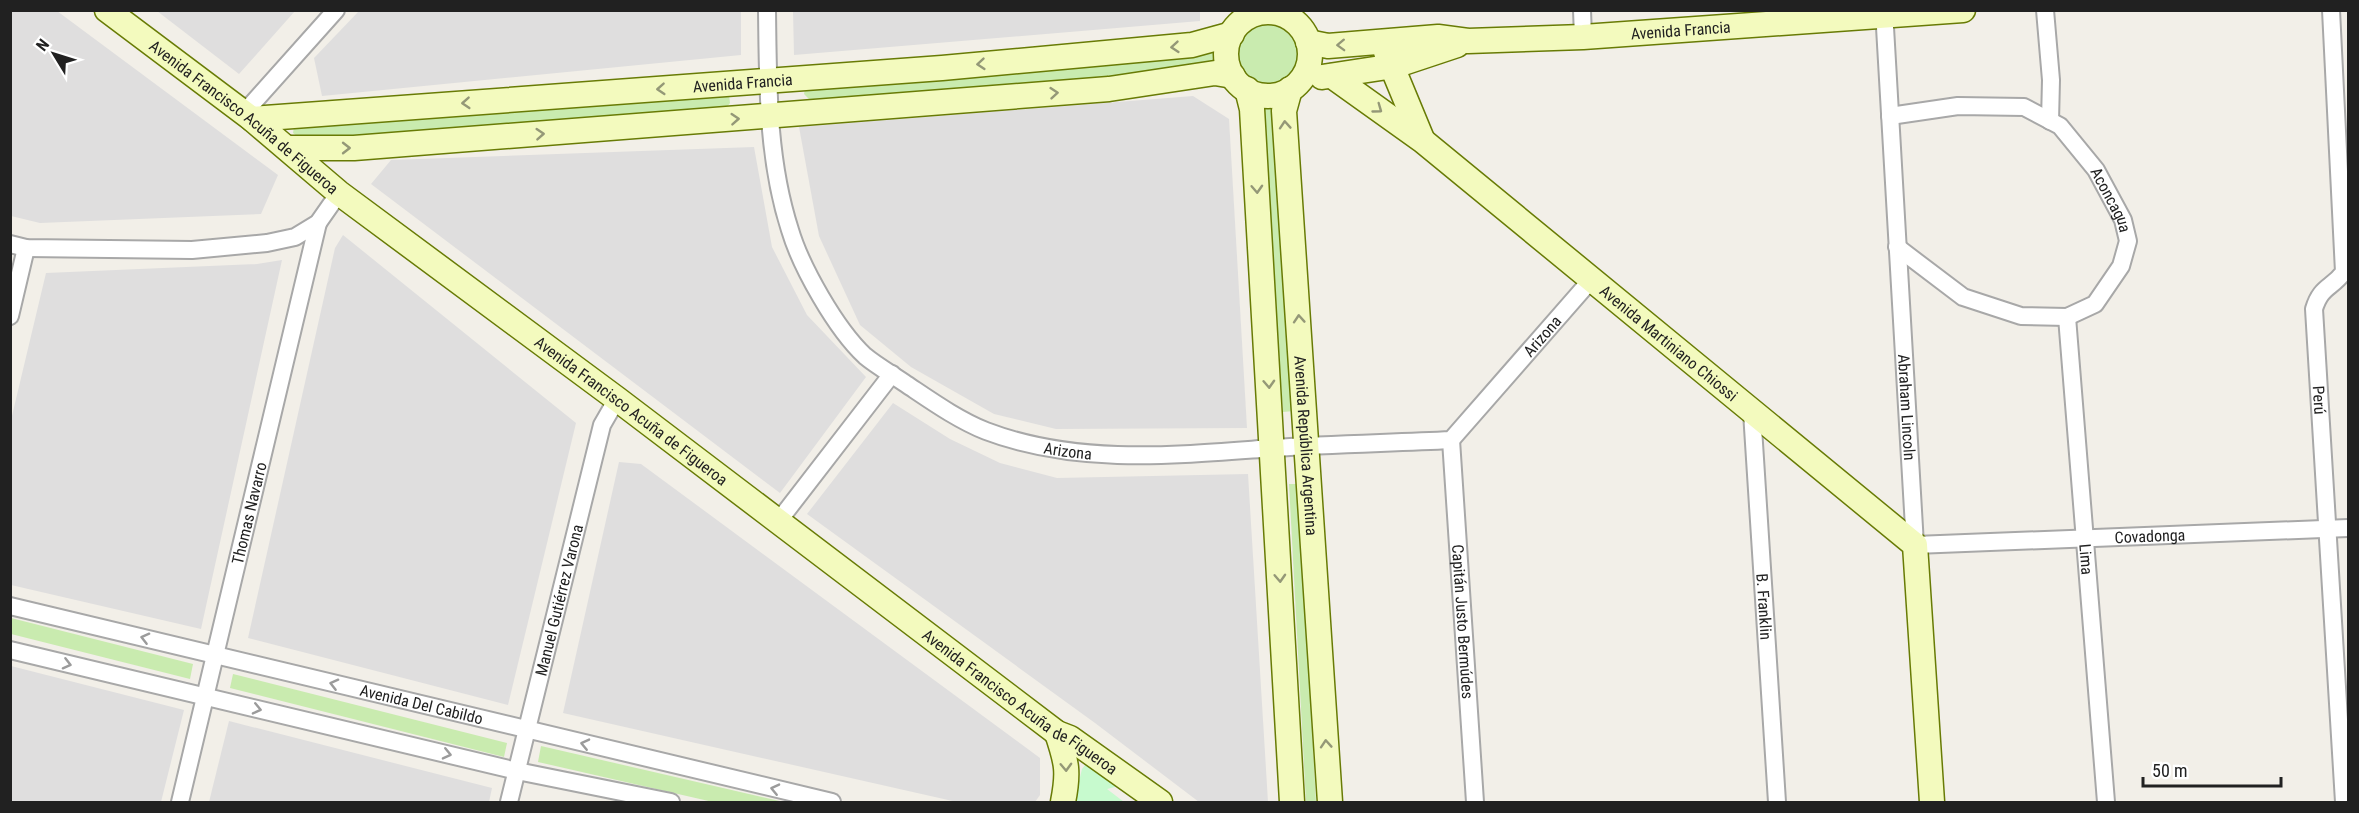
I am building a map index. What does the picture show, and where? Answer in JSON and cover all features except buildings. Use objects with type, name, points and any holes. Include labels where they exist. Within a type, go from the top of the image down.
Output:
[{"type":"street","name":"Avenida Francisco Acuña de Figueroa","points":[[107,10],[248,116],[339,193],[617,399],[777,523],[1057,733],[1078,743],[1160,802]]},
{"type":"street","points":[[248,116],[336,10]]},
{"type":"street","name":"Arizona","points":[[767,10],[769,117],[776,169],[790,230],[813,284],[865,355],[931,401],[986,430],[1047,447],[1110,455],[1180,456],[1273,448],[1450,440],[1591,280]]},
{"type":"street","points":[[1582,10],[1583,37]]},
{"type":"street","name":"Avenida Francia","points":[[1308,42],[1328,46],[1438,37],[1468,41],[1583,37],[1884,13],[1963,10]]},
{"type":"street","points":[[2044,10],[2051,80],[2050,121]]},
{"type":"street","name":"Perú","points":[[2331,10],[2344,272],[2318,294],[2314,309],[2344,802]]},
{"type":"street","name":"Abraham Lincoln","points":[[1884,13],[1932,802]]},
{"type":"street","points":[[287,148],[354,148],[769,117],[1109,89],[1215,74],[1268,96],[1296,84],[1310,60],[1308,42],[1301,27],[1261,15],[1227,54],[1240,83]]},
{"type":"street","name":"Avenida Francia","points":[[248,116],[768,81],[1192,45],[1261,15]]},
{"type":"street","name":"Avenida Francia","points":[[1296,84],[1394,66],[1468,41]]},
{"type":"street","name":"Avenida Martiniano Chiossi","points":[[1373,44],[1382,48],[1394,66],[1408,111],[1423,141]]},
{"type":"street","name":"Avenida Martiniano Chiossi","points":[[1332,76],[1423,141],[1915,545]]},
{"type":"street","name":"Avenida República Argentina","points":[[1240,83],[1252,109],[1292,802]]},
{"type":"street","name":"Avenida República Argentina","points":[[1296,84],[1284,111],[1330,802]]},
{"type":"street","name":"Aconcagua","points":[[1890,116],[1958,106],[2024,107],[2060,126],[2096,170],[2123,220],[2128,241],[2121,266],[2095,304],[2067,317],[2021,316],[1963,297],[1898,247]]},
{"type":"street","points":[[10,316],[18,246],[192,250],[267,243],[295,237],[318,224],[339,193]]},
{"type":"street","name":"Thomas Navarro","points":[[180,802],[217,655],[318,224]]},
{"type":"street","name":"Lima","points":[[2067,317],[2106,802]]},
{"type":"street","points":[[777,523],[892,374]]},
{"type":"street","name":"Manuel Gutiérrez Varona","points":[[509,802],[602,425],[617,399]]},
{"type":"street","name":"B. Franklin","points":[[1752,412],[1778,802]]},
{"type":"street","name":"Capitán Justo Bermúdes","points":[[1450,440],[1475,802]]},
{"type":"street","name":"Covadonga","points":[[1915,545],[2349,528]]},
{"type":"street","name":"Avenida Del Cabildo","points":[[10,606],[832,802]]},
{"type":"street","points":[[10,650],[517,771],[671,802]]},
{"type":"street","points":[[1057,733],[1066,757],[1067,782],[1062,802]]},
{"type":"shaded area","points":[[11,10],[57,11],[278,175],[261,214],[40,223],[11,216]]},
{"type":"shaded area","points":[[157,11],[295,11],[239,74]]},
{"type":"shaded area","points":[[359,11],[741,11],[741,55],[322,96],[314,58]]},
{"type":"shaded area","points":[[793,11],[1200,11],[1200,21],[794,55]]},
{"type":"shaded area","points":[[1193,96],[1229,119],[1247,428],[1056,429],[994,414],[911,367],[860,325],[819,236],[799,127]]},
{"type":"shaded area","points":[[754,147],[772,247],[807,315],[866,377],[780,493],[371,184],[391,160]]},
{"type":"shaded area","points":[[343,235],[576,423],[508,705],[248,638],[335,248]]},
{"type":"shaded area","points":[[282,260],[201,629],[11,585],[11,420],[46,273],[257,264]]},
{"type":"shaded area","points":[[893,403],[950,439],[1000,463],[1057,478],[1248,474],[1268,802],[1199,802],[1095,723],[807,514]]},
{"type":"shaded area","points":[[619,462],[641,464],[1040,758],[1040,795],[1035,802],[957,802],[563,713]]},
{"type":"shaded area","points":[[11,666],[184,710],[161,802],[11,802]]},
{"type":"shaded area","points":[[229,721],[492,788],[489,802],[209,802]]},
{"type":"green space","points":[[1268,21],[1286,27],[1294,35],[1300,53],[1294,71],[1286,79],[1268,85],[1250,79],[1242,71],[1236,53],[1242,35],[1250,27]]},
{"type":"green space","points":[[1218,50],[1219,64],[1172,67],[1121,77],[811,101],[804,94],[805,89]]},
{"type":"green space","points":[[729,95],[730,103],[727,107],[353,138],[298,137],[293,133],[294,127]]},
{"type":"green space","points":[[1274,107],[1294,411],[1283,412],[1262,108]]},
{"type":"green space","points":[[1289,484],[1299,484],[1316,802],[1306,802]]},
{"type":"green space","points":[[11,618],[193,664],[190,679],[11,634]]},
{"type":"green space","points":[[233,674],[507,743],[504,757],[230,688]]},
{"type":"green space","points":[[541,746],[784,802],[713,802],[538,762]]},
{"type":"green space","points":[[1088,761],[1119,786],[1107,789],[1124,802],[1074,802],[1082,769]]}]
